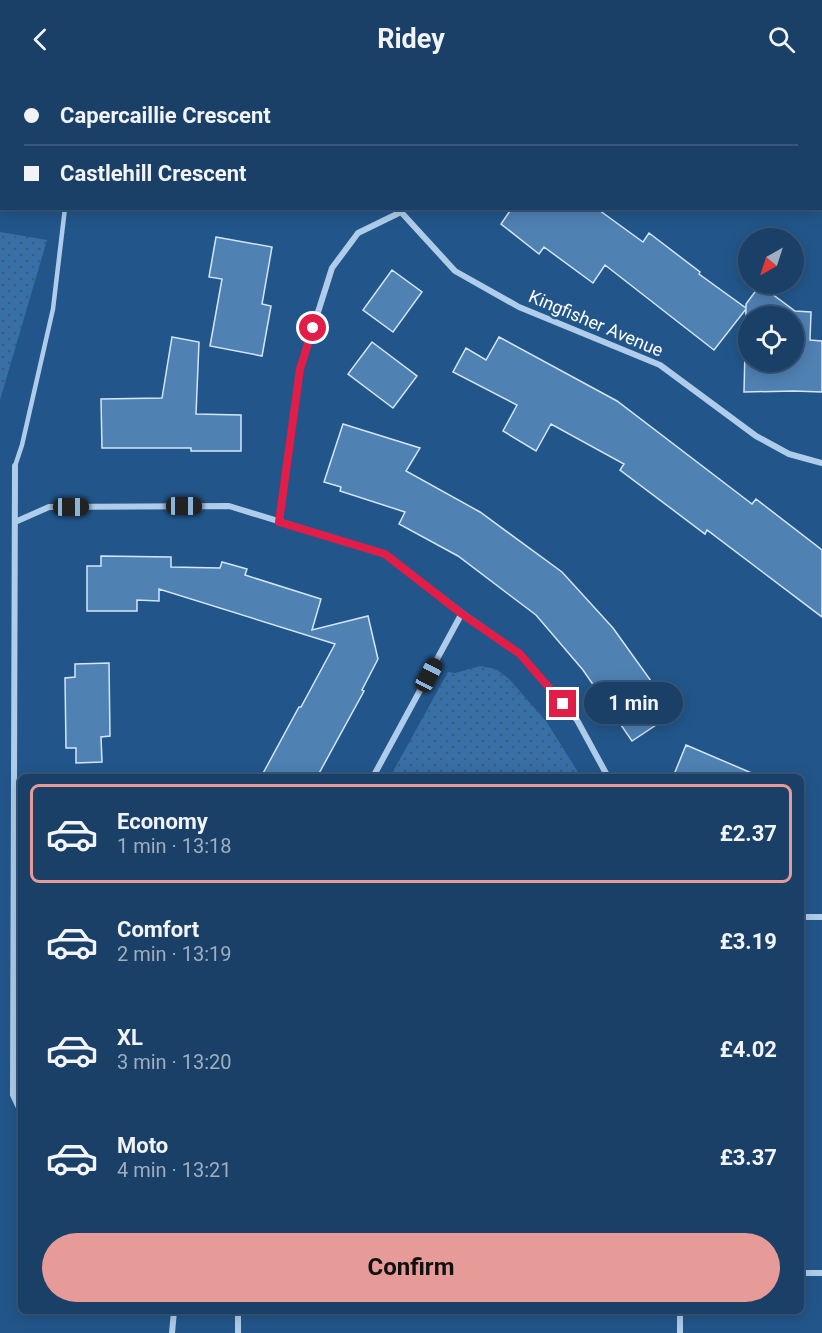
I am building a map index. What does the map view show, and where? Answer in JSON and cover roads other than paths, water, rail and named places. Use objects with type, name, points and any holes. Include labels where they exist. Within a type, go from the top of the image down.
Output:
[{"type":"street","points":[[279,522],[300,369],[332,268],[358,233],[400,210]]},
{"type":"street","name":"Kingfisher Avenue","points":[[400,210],[455,271],[519,308],[660,365],[756,436],[789,454],[822,463]]},
{"type":"street","points":[[15,466],[13,1095],[18,1106]]},
{"type":"street","points":[[15,522],[49,507],[229,506],[385,554],[462,614],[520,654],[578,720],[606,774]]},
{"type":"street","points":[[376,774],[462,614]]},
{"type":"street","points":[[804,917],[822,916]]},
{"type":"street","points":[[804,1274],[822,1273]]},
{"type":"street","points":[[172,1333],[174,1314]]},
{"type":"street","points":[[238,1314],[238,1333]]},
{"type":"street","points":[[680,1314],[680,1333]]},
{"type":"lane","points":[[15,466],[22,445],[53,309],[65,210]]}]
